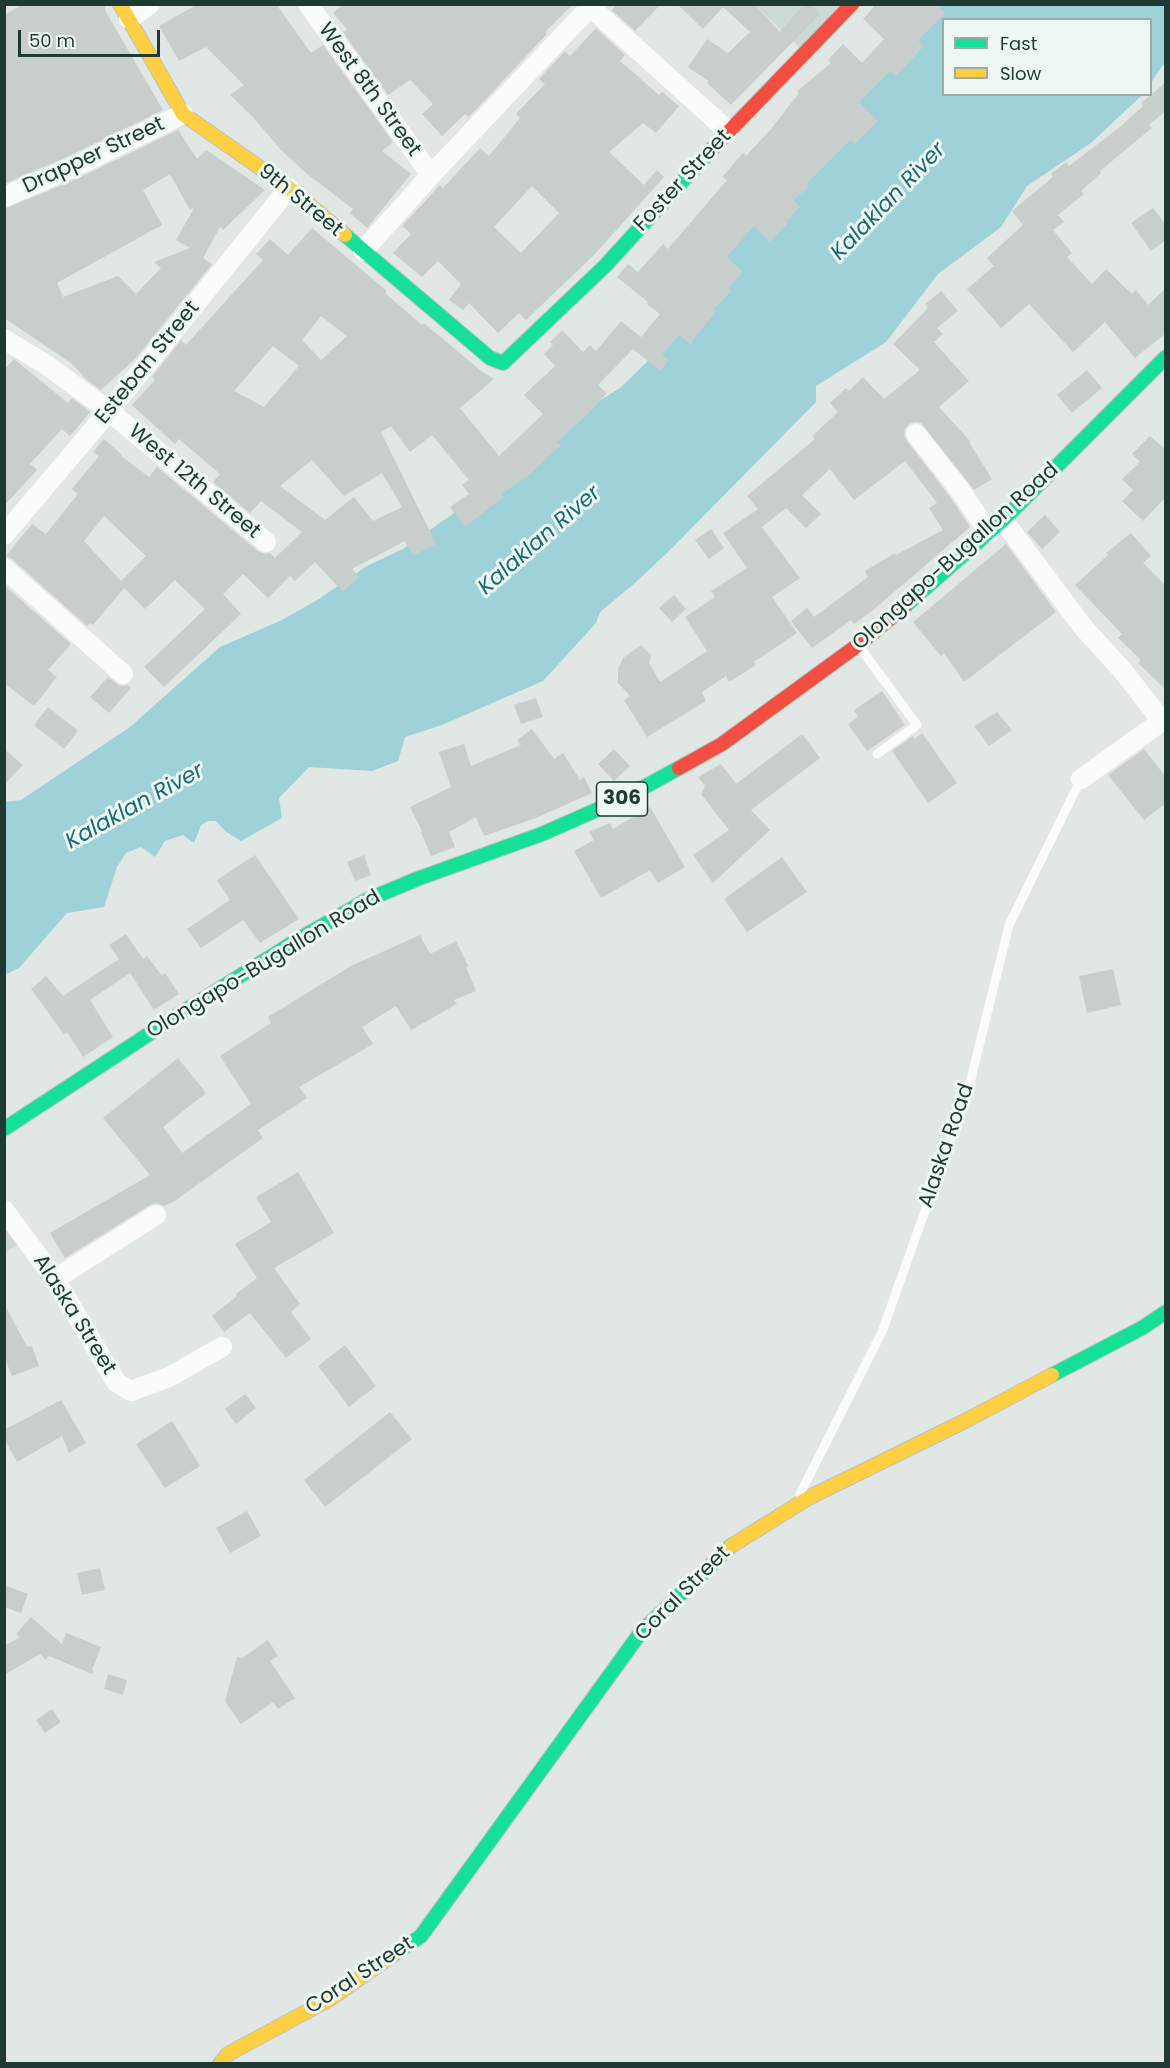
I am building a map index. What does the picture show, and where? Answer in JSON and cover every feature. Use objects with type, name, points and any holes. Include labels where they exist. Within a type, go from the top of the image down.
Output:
[{"type":"street","points":[[124,12],[150,4]]},
{"type":"street","name":"West 8th Street","points":[[308,4],[431,175]]},
{"type":"street","name":"Foster Street","points":[[513,356],[605,266],[728,131],[852,4]]},
{"type":"street","points":[[363,251],[589,6],[728,131]]},
{"type":"street","name":"9th Street","points":[[124,12],[183,114],[289,188],[490,358],[502,363],[513,356]]},
{"type":"street","name":"Drapper Street","points":[[4,197],[74,167],[183,114]]},
{"type":"street","name":"Esteban Street","points":[[4,535],[109,411],[289,188]]},
{"type":"street","name":"West 12th Street","points":[[4,339],[48,366],[109,411],[266,542]]},
{"type":"street","name":"Olongapo-Bugallon Road","points":[[4,1129],[178,1015],[299,939],[367,900],[417,879],[542,834],[626,797],[722,744],[858,645],[996,526],[1166,357]]},
{"type":"street","points":[[916,435],[960,490],[996,526],[1123,671],[1162,721],[1081,778]]},
{"type":"street","points":[[4,568],[123,674]]},
{"type":"street","name":"Alaska Street","points":[[4,1209],[55,1279],[116,1382],[131,1391],[170,1377],[222,1347]]},
{"type":"street","points":[[55,1279],[156,1215]]},
{"type":"street","name":"Coral Street","points":[[220,2064],[228,2055],[330,1999],[421,1936],[641,1632],[735,1542],[794,1506],[965,1421],[1142,1328],[1166,1312]]},
{"type":"lane","points":[[858,645],[917,725],[877,754]]},
{"type":"lane","name":"Alaska Road","points":[[794,1506],[882,1332],[969,1087],[1009,925],[1081,778]]},
{"type":"shaded area","points":[[755,5],[845,5],[802,50]]},
{"type":"shaded area","points":[[4,1226],[18,1244],[5,1253],[4,1253]]},
{"type":"water","name":"Kalaklan River","points":[[938,5],[1165,5],[1165,62],[1152,82],[1152,18],[942,18],[942,96],[1141,96],[1091,143],[1027,186],[1001,227],[938,274],[886,342],[816,386],[816,402],[669,551],[600,612],[596,623],[543,681],[442,725],[405,737],[398,761],[372,771],[309,767],[279,798],[282,818],[241,841],[225,831],[216,821],[208,821],[201,825],[194,843],[183,835],[165,841],[155,857],[141,847],[126,853],[117,867],[104,907],[67,913],[19,968],[7,974],[5,969],[5,802],[21,800],[130,727],[220,647],[282,620],[319,599],[367,566],[403,549],[491,487],[567,421],[620,388],[658,351],[733,243],[856,94]]},
{"type":"building","points":[[24,4],[104,4],[106,12],[163,110],[69,156],[4,184],[4,15]]},
{"type":"building","points":[[198,4],[276,4],[311,53],[323,45],[393,142],[382,151],[411,174],[367,228],[350,213],[353,209],[306,173],[281,150],[253,117],[230,95],[244,85],[206,47],[179,61],[159,26]]},
{"type":"building","points":[[344,4],[573,4],[469,117],[465,114],[442,136],[422,114],[433,104],[410,80],[388,95],[343,32],[347,29],[333,13]]},
{"type":"building","points":[[617,4],[661,4],[635,31],[612,10]]},
{"type":"building","points":[[677,4],[754,4],[780,32],[804,4],[810,4],[820,14],[731,105],[707,83],[709,81],[688,67],[707,39],[728,53],[750,32],[723,7],[703,29]]},
{"type":"building","points":[[876,4],[937,4],[945,13],[918,40],[924,46],[896,76],[890,71],[859,102],[878,121],[855,144],[850,140],[806,184],[809,186],[794,200],[800,207],[786,222],[788,223],[770,242],[754,226],[727,257],[743,272],[690,344],[679,335],[662,355],[669,360],[660,371],[633,349],[598,385],[607,393],[557,442],[561,445],[529,475],[502,494],[504,497],[465,527],[450,507],[469,494],[462,485],[469,480],[432,435],[410,452],[391,426],[381,432],[436,544],[413,556],[405,541],[352,569],[359,577],[343,592],[315,562],[295,581],[290,576],[268,598],[243,574],[223,594],[241,614],[164,687],[144,667],[205,609],[175,580],[145,609],[124,588],[93,625],[90,623],[87,626],[6,556],[32,524],[46,534],[78,494],[72,489],[99,456],[93,452],[104,439],[121,456],[149,477],[157,467],[259,552],[270,553],[275,558],[302,532],[261,501],[250,513],[213,482],[220,474],[179,439],[175,444],[132,405],[155,380],[152,377],[181,340],[186,345],[263,260],[256,254],[270,239],[288,255],[312,228],[387,291],[385,293],[422,325],[424,323],[494,379],[460,408],[499,456],[543,414],[524,395],[555,366],[544,354],[553,345],[550,342],[562,330],[583,352],[590,345],[596,351],[621,321],[641,337],[660,314],[617,277],[628,264],[638,272],[663,244],[668,249],[727,180],[722,177],[743,153],[746,156],[771,129],[799,93],[797,91],[831,63],[828,60],[843,44],[862,63],[884,39],[863,19]],"holes":[[[321,316],[347,336],[321,360],[302,340]],[[273,346],[299,366],[264,407],[234,391]],[[312,460],[344,496],[382,473],[402,507],[373,521],[354,497],[325,520],[280,486]],[[104,516],[146,556],[121,581],[84,541]]]},
{"type":"building","points":[[596,28],[625,55],[620,61],[659,95],[662,92],[679,106],[656,133],[643,123],[609,152],[644,185],[657,170],[664,177],[594,255],[526,320],[519,313],[498,333],[469,303],[463,310],[449,300],[461,284],[438,261],[422,277],[393,253],[411,234],[402,226],[440,185],[443,188],[480,148],[489,156],[520,118],[516,114],[545,84],[539,79],[565,51],[570,56]],"holes":[[[532,186],[559,213],[521,253],[494,227]]]},
{"type":"building","points":[[1166,82],[1166,111],[1149,125],[1152,128],[1100,171],[1101,173],[1081,191],[1084,194],[1058,215],[1064,222],[1053,230],[1072,253],[1067,257],[1092,284],[1106,269],[1132,294],[1136,290],[1148,305],[1166,288],[1166,333],[1135,358],[1105,322],[1073,352],[1029,304],[1001,328],[967,289],[994,266],[987,258],[1023,225],[1012,211],[1053,177],[1051,174],[1066,162],[1069,166],[1121,126],[1143,106],[1141,103]]},
{"type":"building","points":[[178,130],[197,159],[206,150],[265,190],[223,230],[220,227],[203,258],[212,264],[135,359],[101,390],[87,380],[71,363],[4,318],[4,209],[79,178]],"holes":[[[170,174],[190,210],[194,208],[176,240],[190,248],[154,262],[161,268],[136,294],[118,276],[63,297],[57,283],[162,225],[143,190]]]},
{"type":"building","points":[[1153,208],[1166,225],[1166,240],[1151,251],[1131,223]]},
{"type":"building","points":[[941,291],[958,311],[937,328],[943,334],[934,342],[969,381],[939,407],[970,441],[992,479],[974,490],[921,423],[909,424],[904,435],[970,527],[872,611],[854,624],[851,620],[812,648],[791,621],[807,608],[814,617],[868,577],[865,571],[895,553],[896,555],[943,530],[929,508],[937,503],[905,461],[854,500],[830,469],[802,495],[821,514],[806,528],[786,508],[762,527],[800,578],[772,597],[797,633],[754,662],[756,665],[729,682],[726,676],[702,692],[706,701],[647,737],[624,700],[630,696],[618,683],[618,669],[623,658],[641,645],[651,655],[649,663],[660,682],[707,651],[685,617],[715,597],[711,591],[747,568],[723,533],[758,509],[747,496],[815,439],[812,436],[838,412],[830,403],[846,388],[849,391],[863,377],[884,399],[920,370],[893,344],[928,308],[925,304]]},
{"type":"building","points":[[14,359],[68,403],[72,398],[90,412],[70,436],[62,429],[30,464],[37,470],[4,506],[4,370]]},
{"type":"building","points":[[1087,370],[1102,388],[1072,413],[1057,395]]},
{"type":"building","points":[[1150,436],[1166,450],[1166,497],[1143,521],[1122,501],[1133,490],[1122,479],[1140,462],[1132,454]]},
{"type":"building","points":[[1045,515],[1060,532],[1042,549],[1027,532]]},
{"type":"building","points":[[711,529],[724,548],[709,559],[695,540]]},
{"type":"building","points":[[1131,533],[1151,556],[1143,563],[1166,586],[1166,690],[1138,663],[1141,660],[1118,638],[1122,634],[1075,585],[1108,555],[1106,553]]},
{"type":"building","points":[[1006,544],[1056,612],[964,682],[944,653],[941,656],[913,622]]},
{"type":"building","points":[[4,585],[71,644],[48,670],[57,677],[34,706],[4,683]]},
{"type":"building","points":[[674,595],[686,609],[672,622],[659,608]]},
{"type":"building","points":[[108,677],[120,686],[128,685],[131,688],[109,713],[90,697]]},
{"type":"building","points":[[882,691],[905,725],[867,751],[848,724],[858,717],[854,710]]},
{"type":"building","points":[[536,698],[543,717],[521,724],[514,705]]},
{"type":"building","points":[[48,707],[78,731],[64,749],[34,725]]},
{"type":"building","points":[[997,712],[1012,730],[989,746],[974,726]]},
{"type":"building","points":[[532,729],[554,759],[563,753],[580,780],[584,777],[592,793],[536,818],[484,836],[476,817],[449,832],[455,847],[431,856],[410,807],[451,787],[439,752],[464,744],[471,766],[521,745],[517,740]]},
{"type":"building","points":[[922,733],[957,783],[928,803],[892,751],[913,736],[915,739]]},
{"type":"building","points":[[802,734],[820,758],[751,810],[770,830],[713,883],[693,855],[729,830],[701,794],[705,786],[698,777],[721,764],[736,784]]},
{"type":"building","points":[[4,749],[23,765],[4,785]]},
{"type":"building","points":[[614,749],[630,766],[614,781],[598,764]]},
{"type":"building","points":[[1144,749],[1166,777],[1166,803],[1144,820],[1108,775]]},
{"type":"building","points":[[650,807],[685,867],[658,883],[650,870],[601,898],[574,851],[594,840],[589,832],[610,823],[613,829]]},
{"type":"building","points":[[255,855],[299,919],[260,943],[243,920],[201,948],[187,929],[230,900],[217,880]]},
{"type":"building","points":[[364,855],[371,875],[355,881],[347,862]]},
{"type":"building","points":[[782,857],[807,892],[747,932],[724,899]]},
{"type":"building","points":[[126,934],[143,959],[147,956],[162,976],[165,973],[179,994],[154,1010],[130,973],[90,1000],[113,1037],[83,1057],[67,1032],[64,1034],[31,989],[46,976],[63,996],[119,959],[109,945]]},
{"type":"building","points":[[420,935],[430,954],[456,941],[468,966],[466,967],[476,991],[454,1000],[457,1004],[411,1030],[396,1006],[362,1027],[373,1044],[299,1087],[307,1098],[258,1130],[263,1138],[173,1202],[164,1206],[156,1203],[150,1205],[65,1258],[50,1233],[150,1175],[103,1118],[178,1058],[206,1093],[163,1127],[182,1153],[251,1104],[220,1056],[271,1023],[268,1017],[351,966]]},
{"type":"building","points":[[1113,969],[1121,1005],[1087,1013],[1079,976]]},
{"type":"building","points":[[298,1172],[334,1233],[274,1268],[300,1304],[291,1312],[311,1339],[286,1358],[250,1313],[224,1332],[212,1316],[257,1278],[235,1244],[271,1222],[256,1197]]},
{"type":"building","points":[[4,1303],[27,1347],[32,1346],[39,1366],[12,1376],[4,1356]]},
{"type":"building","points":[[345,1345],[376,1386],[349,1407],[318,1366]]},
{"type":"building","points":[[245,1394],[256,1408],[236,1424],[225,1409]]},
{"type":"building","points":[[61,1400],[86,1443],[69,1453],[62,1436],[17,1462],[4,1438],[4,1430]]},
{"type":"building","points":[[390,1412],[412,1439],[325,1507],[304,1480]]},
{"type":"building","points":[[172,1421],[200,1466],[165,1488],[136,1444]]},
{"type":"building","points":[[247,1511],[261,1536],[230,1553],[216,1528]]},
{"type":"building","points":[[100,1568],[105,1590],[82,1595],[77,1573]]},
{"type":"building","points":[[4,1585],[28,1594],[21,1613],[4,1607]]},
{"type":"building","points":[[31,1617],[62,1644],[66,1633],[101,1647],[92,1670],[94,1672],[92,1674],[49,1656],[46,1660],[40,1654],[4,1675],[4,1646],[20,1637],[16,1634]]},
{"type":"building","points":[[268,1640],[278,1656],[270,1661],[295,1698],[278,1709],[273,1702],[241,1724],[225,1701],[237,1657],[242,1658]]},
{"type":"building","points":[[108,1674],[127,1680],[123,1695],[104,1689]]},
{"type":"building","points":[[52,1709],[61,1722],[45,1733],[36,1720]]},
{"type":"traffic: fast","points":[[345,235],[490,358],[503,363],[605,266],[712,149]]},
{"type":"traffic: fast","points":[[905,606],[1003,520],[1166,357]]},
{"type":"traffic: fast","points":[[4,1129],[178,1015],[299,939],[367,900],[417,879],[542,834],[626,797],[679,768]]},
{"type":"traffic: fast","points":[[1052,1375],[1142,1328],[1166,1312]]},
{"type":"traffic: fast","points":[[393,1955],[421,1936],[641,1632],[731,1546]]},
{"type":"traffic: slow","points":[[120,4],[183,114],[289,188],[345,235]]},
{"type":"traffic: slow","points":[[731,1546],[810,1497],[965,1421],[1052,1375]]},
{"type":"traffic: slow","points":[[220,2064],[228,2054],[330,1999],[393,1955]]},
{"type":"traffic: jam","points":[[712,149],[852,4]]},
{"type":"traffic: jam","points":[[679,768],[722,744],[858,645],[905,606]]}]
